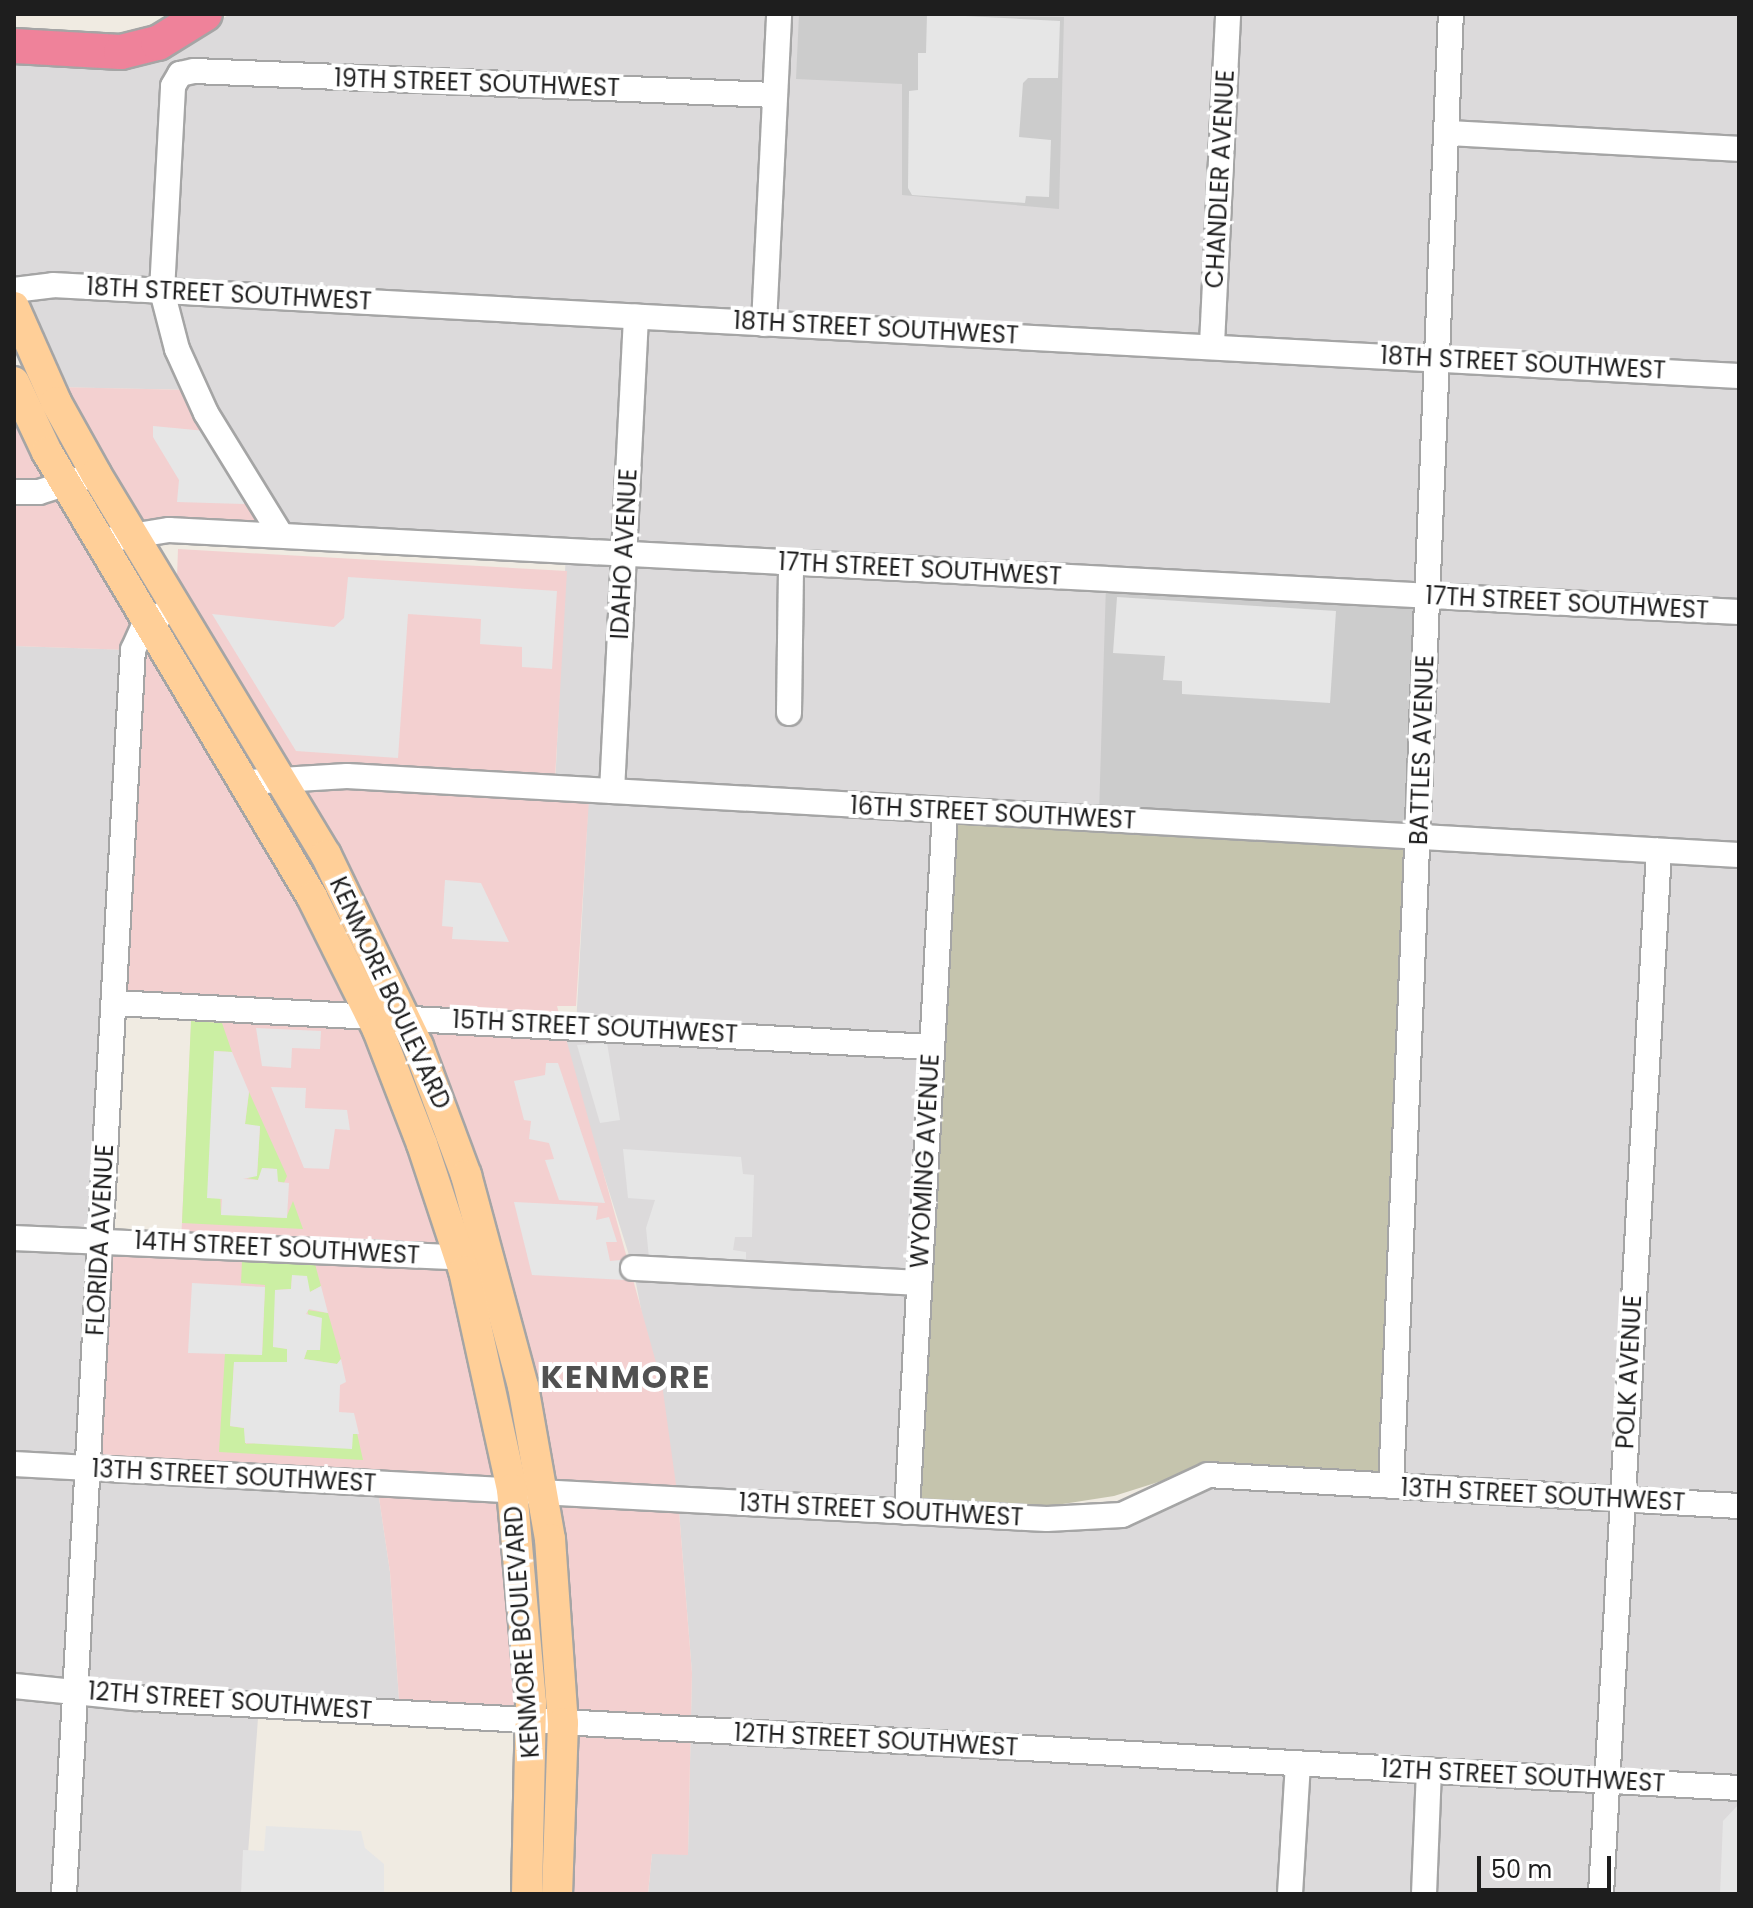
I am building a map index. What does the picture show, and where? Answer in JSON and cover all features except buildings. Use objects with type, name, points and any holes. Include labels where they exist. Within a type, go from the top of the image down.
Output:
[{"type":"highway","points":[[14,25],[88,32],[133,29],[171,14]]},
{"type":"highway","points":[[14,46],[121,52],[158,43],[205,14]]},
{"type":"main road","name":"KENMORE BOULEVARD","points":[[14,307],[56,402],[96,474],[283,777],[405,1016],[444,1111],[491,1259],[542,1490],[558,1623],[563,1723],[557,1894]]},
{"type":"main road","name":"KENMORE BOULEVARD","points":[[14,382],[66,484],[248,782],[371,1014],[422,1144],[459,1257],[512,1489],[531,1721],[527,1894]]},
{"type":"street","points":[[764,324],[779,14]]},
{"type":"street","name":"CHANDLER AVENUE","points":[[1212,344],[1228,14]]},
{"type":"street","name":"BATTLES AVENUE","points":[[1391,1486],[1451,14]]},
{"type":"street","name":"19TH STREET SOUTHWEST","points":[[162,291],[173,86],[180,74],[194,71],[774,95]]},
{"type":"street","points":[[1447,133],[1739,149]]},
{"type":"street","name":"18TH STREET SOUTHWEST","points":[[14,290],[53,285],[764,324],[1212,344],[1739,376]]},
{"type":"street","points":[[162,291],[177,349],[206,413],[281,535]]},
{"type":"street","name":"IDAHO AVENUE","points":[[612,791],[636,317]]},
{"type":"street","points":[[14,492],[39,492],[96,474]]},
{"type":"street","name":"17TH STREET SOUTHWEST","points":[[101,541],[169,530],[1739,612]]},
{"type":"street","points":[[789,713],[791,563]]},
{"type":"street","name":"FLORIDA AVENUE","points":[[64,1894],[133,650],[150,623],[176,604]]},
{"type":"street","name":"16TH STREET SOUTHWEST","points":[[248,782],[283,777],[612,791],[1739,855]]},
{"type":"street","name":"WYOMING AVENUE","points":[[907,1512],[945,810]]},
{"type":"street","name":"POLK AVENUE","points":[[1601,1894],[1659,851]]},
{"type":"street","name":"15TH STREET SOUTHWEST","points":[[114,1003],[371,1014],[932,1047]]},
{"type":"street","name":"14TH STREET SOUTHWEST","points":[[14,1238],[491,1259]]},
{"type":"street","points":[[633,1268],[918,1283]]},
{"type":"street","name":"13TH STREET SOUTHWEST","points":[[14,1464],[907,1512],[1110,1517],[1208,1475],[1739,1506]]},
{"type":"street","name":"12TH STREET SOUTHWEST","points":[[14,1686],[75,1689],[134,1698],[1739,1788]]},
{"type":"street","points":[[1290,1894],[1298,1763]]},
{"type":"street","points":[[1424,1894],[1429,1770]]},
{"type":"shaded area","points":[[230,14],[1739,14],[1739,1894],[648,1894],[652,1854],[688,1854],[692,1673],[678,1499],[633,1268],[557,1025],[576,1026],[589,790],[555,787],[566,551],[281,535],[196,390],[49,387],[14,307],[14,61],[155,61]],"holes":[[[945,810],[1418,836],[1186,1482],[1077,1519],[907,1512]]]},
{"type":"shaded area","points":[[799,14],[1064,17],[1059,209],[902,195],[902,84],[796,79]]},
{"type":"shaded area","points":[[927,14],[1060,21],[1058,78],[1028,78],[1023,83],[1019,137],[1051,140],[1049,197],[1026,196],[1025,203],[912,195],[908,188],[909,91],[918,90],[918,53],[926,53]]},
{"type":"shaded area","points":[[14,380],[66,484],[14,492]]},
{"type":"shaded area","points":[[54,387],[192,390],[273,530],[135,530]]},
{"type":"shaded area","points":[[153,426],[206,431],[244,493],[244,504],[177,502],[179,480],[153,437]]},
{"type":"shaded area","points":[[64,489],[143,623],[130,650],[14,646],[14,496]]},
{"type":"shaded area","points":[[178,549],[567,571],[554,796],[589,799],[576,1006],[557,1006],[662,1384],[678,1499],[692,1673],[688,1855],[652,1854],[648,1894],[557,1894],[562,1723],[400,1713],[390,1572],[377,1484],[87,1468],[100,1240],[181,1243],[192,1006],[114,1003],[134,650],[176,604]]},
{"type":"shaded area","points":[[348,577],[557,591],[552,669],[522,667],[522,647],[480,644],[481,619],[408,614],[398,758],[296,751],[212,614],[334,627],[344,618]]},
{"type":"shaded area","points":[[1106,584],[1423,599],[1413,832],[1099,814]]},
{"type":"shaded area","points":[[1117,597],[1336,611],[1330,703],[1182,694],[1182,681],[1163,680],[1165,656],[1113,653]]},
{"type":"shaded area","points":[[14,646],[133,650],[87,1467],[377,1484],[390,1572],[400,1713],[259,1705],[245,1894],[14,1894]]},
{"type":"shaded area","points":[[952,819],[1409,850],[1387,1481],[1209,1466],[1114,1496],[1011,1512],[914,1505]]},
{"type":"shaded area","points":[[445,880],[481,883],[509,942],[452,939],[453,927],[442,926]]},
{"type":"shaded area","points":[[256,1028],[321,1031],[320,1049],[292,1048],[291,1068],[262,1066]]},
{"type":"shaded area","points":[[607,1043],[620,1120],[600,1123],[577,1045]]},
{"type":"shaded area","points":[[214,1051],[232,1052],[249,1092],[245,1124],[260,1126],[257,1176],[243,1179],[258,1180],[262,1168],[277,1169],[278,1182],[289,1183],[287,1218],[221,1215],[222,1199],[207,1198]]},
{"type":"shaded area","points":[[546,1063],[558,1063],[605,1203],[559,1200],[545,1160],[554,1159],[549,1143],[529,1139],[531,1121],[524,1120],[514,1081],[545,1075]]},
{"type":"shaded area","points":[[271,1087],[306,1088],[305,1108],[347,1110],[350,1130],[335,1129],[329,1169],[304,1168]]},
{"type":"shaded area","points":[[623,1149],[741,1157],[743,1174],[754,1175],[752,1237],[735,1237],[733,1250],[746,1252],[746,1266],[649,1258],[646,1228],[655,1200],[628,1198]]},
{"type":"shaded area","points":[[514,1202],[598,1206],[596,1220],[609,1217],[617,1242],[606,1242],[610,1261],[621,1260],[625,1280],[532,1275]]},
{"type":"shaded area","points":[[292,1275],[307,1276],[310,1292],[321,1286],[328,1313],[309,1309],[306,1314],[322,1318],[320,1350],[307,1350],[304,1359],[337,1364],[341,1359],[346,1382],[340,1385],[339,1412],[354,1413],[359,1434],[353,1434],[352,1449],[245,1443],[244,1428],[230,1426],[234,1362],[287,1362],[287,1349],[273,1347],[275,1290],[291,1289]]},
{"type":"shaded area","points":[[192,1283],[265,1287],[262,1355],[188,1353]]},
{"type":"shaded area","points":[[1739,1804],[1739,1894],[1720,1894],[1723,1821]]},
{"type":"shaded area","points":[[266,1826],[361,1831],[365,1848],[384,1864],[384,1894],[241,1894],[243,1850],[264,1851]]},
{"type":"green space","points":[[191,1021],[222,1023],[232,1052],[214,1051],[221,1214],[286,1218],[293,1201],[303,1229],[182,1223]]},
{"type":"green space","points":[[249,1092],[287,1176],[284,1183],[277,1181],[277,1169],[263,1168],[258,1180],[242,1177],[257,1175],[260,1127],[245,1124]]},
{"type":"green space","points":[[242,1261],[315,1264],[321,1286],[310,1292],[292,1276],[291,1289],[276,1290],[273,1346],[287,1349],[287,1362],[234,1363],[230,1426],[244,1428],[246,1444],[357,1433],[363,1460],[219,1452],[225,1353],[262,1355],[265,1285],[241,1283]]},
{"type":"green space","points":[[307,1310],[328,1313],[341,1359],[337,1364],[304,1359],[307,1350],[319,1350]]},
{"type":"district","name":"KENMORE","points":[[626,1377]]}]
